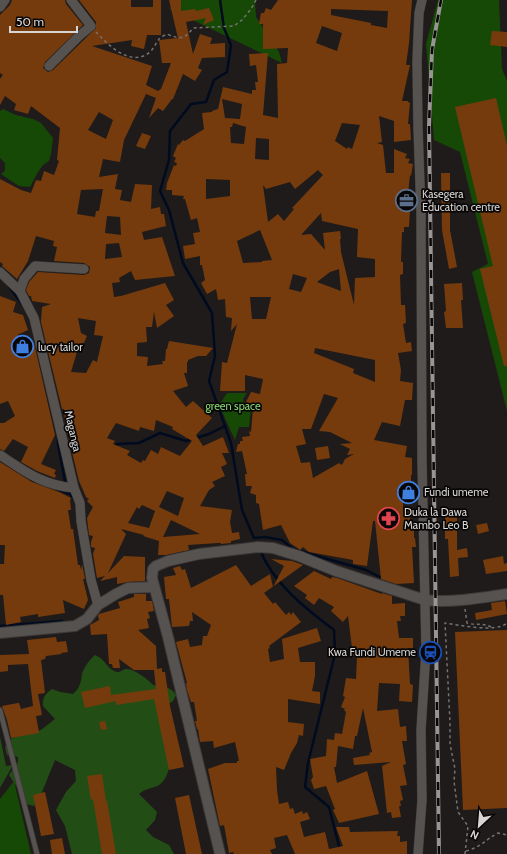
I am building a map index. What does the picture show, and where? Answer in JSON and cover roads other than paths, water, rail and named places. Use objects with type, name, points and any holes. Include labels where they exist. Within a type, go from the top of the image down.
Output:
[{"type":"street","points":[[0,7],[5,0]]},
{"type":"street","points":[[49,66],[91,26],[71,0]]},
{"type":"street","points":[[418,854],[422,800],[421,730],[426,651],[422,462],[421,213],[417,68],[419,13],[422,0]]},
{"type":"street","points":[[20,291],[24,279],[35,266],[84,269]]},
{"type":"street","name":"Maganga","points":[[0,272],[20,291],[34,318],[74,488],[80,503],[81,521],[91,580],[98,605]]},
{"type":"street","points":[[0,455],[27,473],[44,482],[57,486],[74,488]]},
{"type":"street","points":[[220,854],[168,637],[154,588],[152,572],[156,566],[199,554],[258,546],[273,548],[298,556],[342,573],[425,600],[463,600],[507,594]]},
{"type":"street","points":[[0,633],[75,626],[87,618],[98,605],[128,588],[154,588]]},
{"type":"lane","points":[[0,710],[37,854]]},
{"type":"waterway","points":[[220,0],[224,28],[231,45],[227,72],[214,80],[206,102],[191,104],[170,131],[169,160],[160,191],[169,210],[183,263],[212,313],[215,356],[209,381],[231,443],[242,510],[254,538],[265,537],[282,540],[293,549],[366,570],[380,577]]},
{"type":"waterway","points":[[8,285],[22,304]]},
{"type":"waterway","points":[[113,448],[117,444],[139,443],[160,433],[186,441],[209,434],[225,426]]},
{"type":"waterway","points":[[58,437],[65,482],[62,484]]},
{"type":"waterway","points":[[57,488],[70,494],[75,500]]},
{"type":"waterway","points":[[260,550],[273,573],[291,594],[334,630],[335,654],[308,763],[305,787],[329,807],[341,854]]},
{"type":"waterway","points":[[0,626],[62,621]]},
{"type":"railway","points":[[439,854],[429,126],[432,50],[441,0]]},
{"type":"place","name":"Kasegera Education centre","points":[[406,200]]},
{"type":"place","name":"lucy tailor","points":[[23,347]]},
{"type":"place","name":"Fundi umeme","points":[[409,492]]},
{"type":"place","name":"Duka la Dawa Mambo Leo B","points":[[388,518]]},
{"type":"place","name":"Kwa Fundi Umeme","points":[[431,652]]},
{"type":"park label","name":"green space","points":[[233,406]]}]
